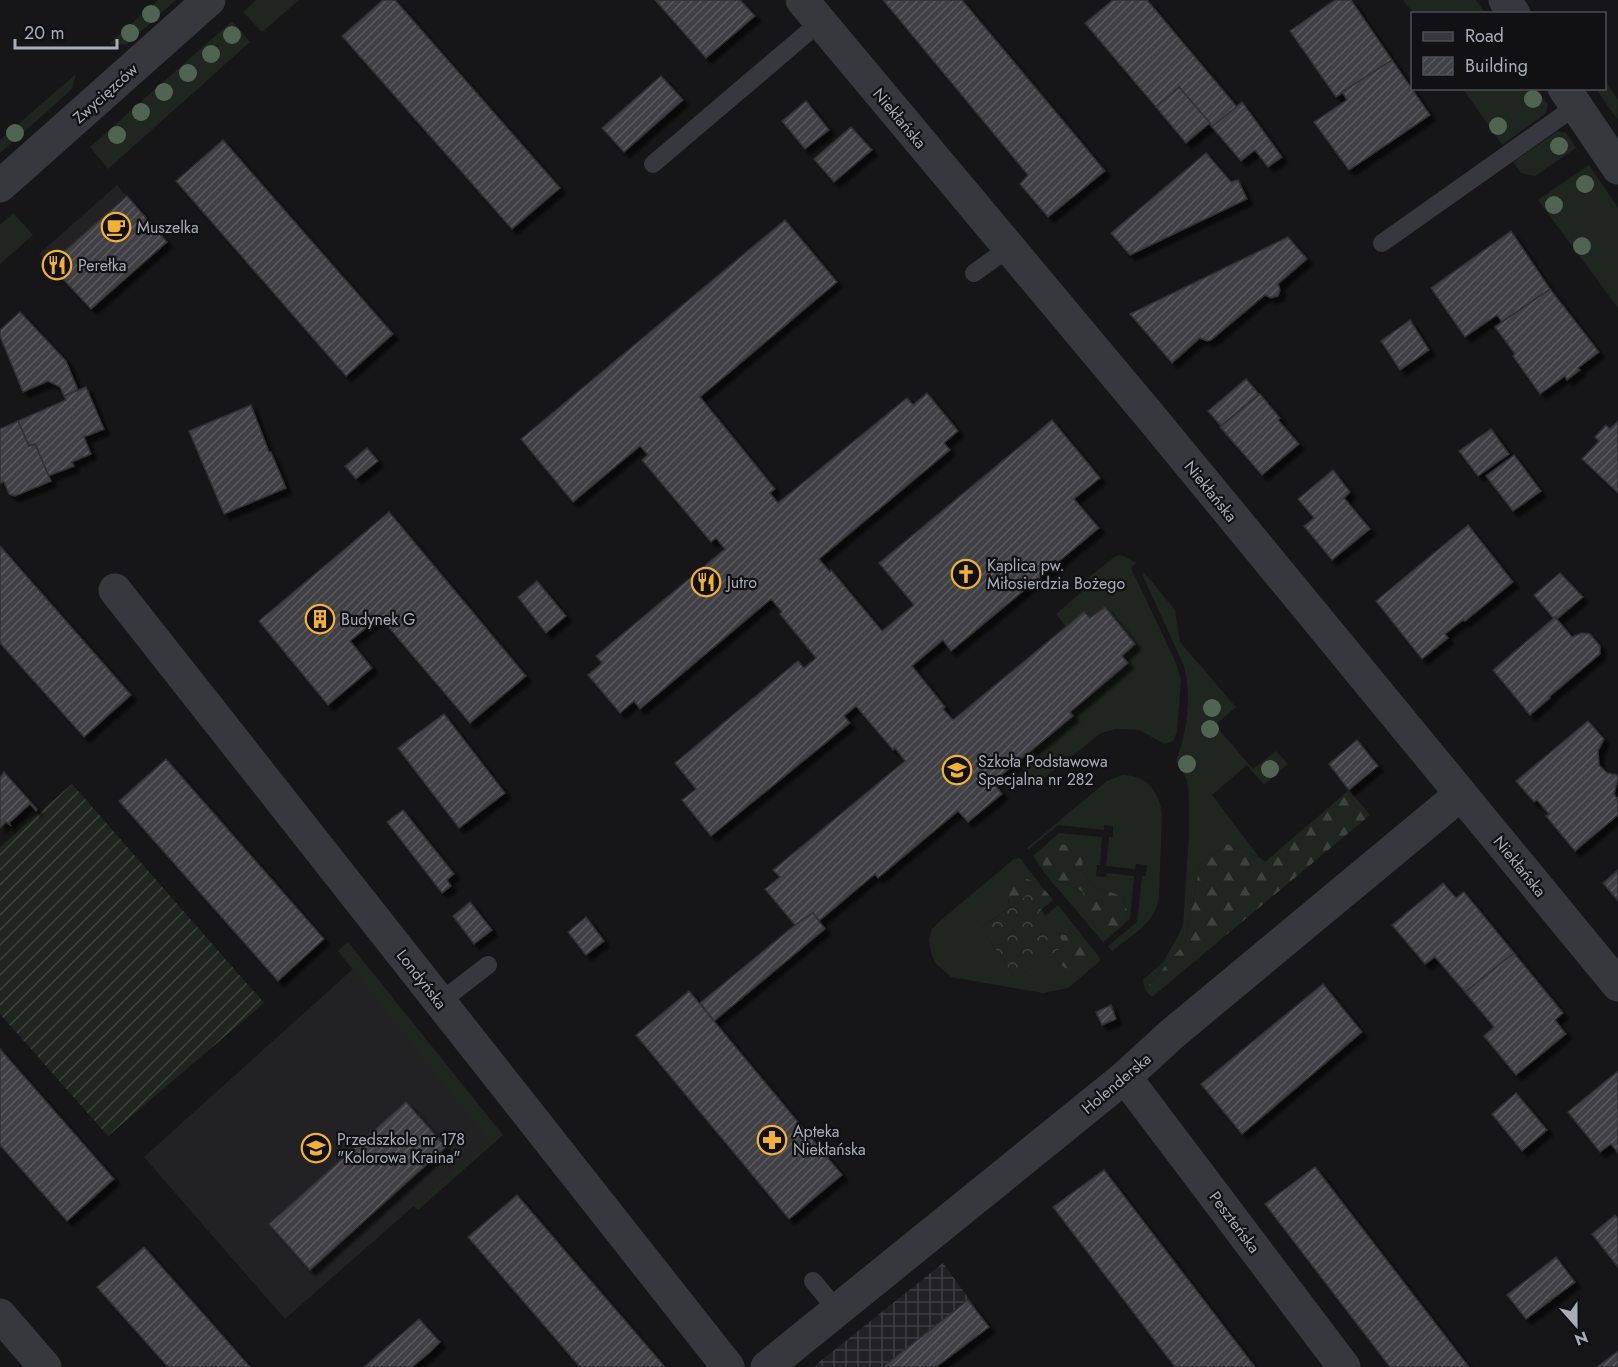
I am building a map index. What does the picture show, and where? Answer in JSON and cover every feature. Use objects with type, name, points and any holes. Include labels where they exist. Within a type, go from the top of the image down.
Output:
[{"type":"street","name":"Zwycięzców","points":[[0,186],[209,0]]},
{"type":"street","name":"Niekłańska","points":[[811,11],[1155,422],[1618,985]]},
{"type":"street","points":[[1570,97],[1618,168]]},
{"type":"street","name":"Londyńska","points":[[115,591],[728,1367]]},
{"type":"street","name":"Holenderska","points":[[767,1367],[1125,1077],[1172,1034],[1461,794]]},
{"type":"street","name":"Peszteńska","points":[[1125,1077],[1344,1367]]},
{"type":"street","points":[[0,1315],[45,1367]]},
{"type":"lane","points":[[653,164],[811,11]]},
{"type":"lane","points":[[1382,243],[1570,97]]},
{"type":"lane","points":[[974,273],[1009,248]]},
{"type":"lane","points":[[441,1002],[488,964]]},
{"type":"lane","points":[[813,1281],[837,1310]]},
{"type":"shaded area","points":[[117,185],[167,242],[91,309],[39,254]]},
{"type":"shaded area","name":"Przedszkole nr 178 \"Kolorowa Kraina\"","points":[[353,969],[489,1140],[285,1319],[144,1157]]},
{"type":"shaded area","points":[[943,1263],[989,1327],[936,1367],[813,1367]]},
{"type":"green space","points":[[158,0],[176,0],[126,45],[109,44]]},
{"type":"green space","points":[[256,0],[299,0],[262,32],[243,12]]},
{"type":"green space","points":[[1403,0],[1476,0],[1484,12],[1412,12]]},
{"type":"green space","points":[[232,21],[250,42],[108,169],[90,147]]},
{"type":"green space","points":[[76,74],[72,89],[0,153],[0,140]]},
{"type":"green space","points":[[1606,82],[1618,100],[1617,119],[1597,90],[1606,90]]},
{"type":"green space","points":[[1464,90],[1537,90],[1548,105],[1546,113],[1502,145]]},
{"type":"green space","points":[[1558,131],[1566,133],[1576,148],[1535,176],[1521,173],[1513,162]]},
{"type":"green space","points":[[1589,165],[1618,208],[1618,308],[1538,200]]},
{"type":"green space","points":[[13,213],[33,235],[0,264],[0,225]]},
{"type":"green space","points":[[1119,555],[1136,563],[1131,568],[1176,663],[1181,680],[1177,732],[1173,741],[1165,744],[1139,730],[1116,729],[1101,733],[1035,785],[1016,762],[1127,664],[1122,656],[1135,645],[1105,607],[1090,618],[1084,612],[1066,627],[1056,614],[1092,583],[1088,578]]},
{"type":"green space","points":[[1144,572],[1175,610],[1180,642],[1236,707],[1215,725],[1253,769],[1276,751],[1288,764],[1264,785],[1247,765],[1212,795],[1259,857],[1227,844],[1200,865],[1185,943],[1145,990],[1143,980],[1164,961],[1183,926],[1189,795],[1187,780],[1176,762],[1183,738],[1188,702],[1184,666],[1142,574]]},
{"type":"green space","points":[[1122,775],[1145,781],[1158,798],[1162,814],[1159,896],[1148,921],[1112,951],[1108,946],[1137,922],[1142,876],[1146,876],[1147,865],[1136,864],[1135,869],[1106,866],[1109,837],[1113,837],[1113,826],[1104,825],[1104,830],[1058,825],[1028,850],[1027,848],[1107,781]]},
{"type":"green space","points":[[72,784],[264,1003],[108,1136],[0,1014],[0,847]]},
{"type":"green space","points":[[1349,790],[1370,815],[1152,997],[1145,990],[1185,943],[1200,865],[1227,844],[1259,857],[1265,862]]},
{"type":"green space","points":[[1059,833],[1102,837],[1100,865],[1097,865],[1096,876],[1106,877],[1107,873],[1134,876],[1130,919],[1125,923],[1127,910],[1121,896],[1090,885],[1083,870],[1082,856],[1047,876],[1033,856]]},
{"type":"green space","points":[[1060,844],[1072,846],[1082,856],[1083,870],[1090,885],[1121,896],[1127,910],[1125,923],[1108,938],[1096,922],[1082,891],[1047,876],[1042,863],[1048,852]]},
{"type":"green space","points":[[1020,858],[1039,883],[1022,877],[1008,900],[1010,907],[981,928],[1016,979],[1050,955],[1065,968],[1065,934],[1057,933],[1045,916],[1058,905],[1100,958],[1099,962],[1068,988],[1043,993],[951,977],[935,963],[929,940],[932,929],[1014,859]]},
{"type":"green space","points":[[1047,876],[1082,891],[1108,938],[1103,942]]},
{"type":"green space","points":[[1022,877],[1039,883],[1053,900],[1041,910],[1030,894],[1010,907],[1009,889],[1013,882]]},
{"type":"green space","points":[[1030,893],[1065,945],[1016,979],[981,928]]},
{"type":"green space","points":[[1057,933],[1077,938],[1088,945],[1087,959],[1077,970],[1065,968],[1050,955],[1065,945]]},
{"type":"green space","points":[[348,942],[503,1135],[418,1210],[414,1206],[488,1140],[338,951]]},
{"type":"building","points":[[383,0],[395,0],[560,188],[512,229],[342,36]]},
{"type":"building","points":[[655,0],[740,0],[755,16],[706,58]]},
{"type":"building","points":[[883,0],[962,0],[1105,171],[1048,217],[1020,184],[1028,175]]},
{"type":"building","points":[[1113,0],[1147,0],[1237,107],[1212,127],[1179,87],[1156,107],[1085,23]]},
{"type":"building","points":[[1335,0],[1351,0],[1392,60],[1336,97],[1290,31]]},
{"type":"building","points":[[1392,60],[1430,115],[1349,170],[1314,122],[1347,100],[1342,92]]},
{"type":"building","points":[[661,76],[683,100],[624,152],[602,128]]},
{"type":"building","points":[[1179,87],[1210,123],[1186,143],[1156,107]]},
{"type":"building","points":[[806,101],[829,130],[805,149],[782,121]]},
{"type":"building","points":[[1242,102],[1282,157],[1268,167],[1255,150],[1241,161],[1212,127]]},
{"type":"building","points":[[851,127],[872,150],[834,182],[814,159]]},
{"type":"building","points":[[223,140],[393,334],[346,376],[176,181]]},
{"type":"building","points":[[1206,153],[1231,182],[1238,180],[1247,199],[1130,255],[1111,233]]},
{"type":"building","points":[[127,196],[167,242],[91,309],[47,262],[49,260],[52,262]]},
{"type":"building","points":[[785,220],[837,282],[700,397],[775,489],[770,493],[778,503],[907,398],[913,405],[927,393],[958,431],[944,443],[950,450],[819,559],[882,631],[914,605],[879,563],[1052,420],[1100,478],[1074,499],[1099,528],[951,651],[943,640],[912,666],[953,720],[1084,612],[1090,618],[1105,607],[1135,644],[1122,656],[1128,663],[1070,712],[1073,716],[993,782],[1002,794],[968,822],[958,811],[878,878],[875,874],[819,921],[813,913],[795,925],[765,889],[780,877],[773,870],[905,761],[856,706],[844,716],[850,723],[711,836],[682,800],[696,789],[675,763],[798,661],[804,668],[816,658],[780,614],[782,612],[771,599],[640,709],[634,701],[620,713],[588,675],[602,663],[596,656],[725,549],[716,538],[711,542],[642,460],[648,455],[640,446],[573,502],[521,439]]},
{"type":"building","points":[[1511,231],[1550,289],[1502,322],[1497,315],[1465,337],[1431,288]]},
{"type":"building","points":[[1288,237],[1307,259],[1278,284],[1280,290],[1278,296],[1271,298],[1265,295],[1211,340],[1200,338],[1172,363],[1130,314]]},
{"type":"building","points":[[1550,289],[1599,352],[1567,380],[1565,376],[1540,394],[1495,327]]},
{"type":"building","points":[[20,312],[66,361],[78,390],[64,396],[60,387],[48,381],[23,392],[0,336],[0,330]]},
{"type":"building","points":[[1410,320],[1429,350],[1400,370],[1381,341]]},
{"type":"building","points":[[1246,379],[1259,394],[1221,426],[1208,411]]},
{"type":"building","points":[[86,387],[104,429],[84,437],[91,454],[72,462],[74,466],[48,476],[35,444],[29,446],[18,421],[66,400],[64,396]]},
{"type":"building","points":[[1260,394],[1299,444],[1262,475],[1220,427]]},
{"type":"building","points":[[251,405],[286,488],[224,514],[189,431]]},
{"type":"building","points":[[18,421],[29,446],[35,444],[51,481],[15,496],[9,494],[4,482],[0,483],[0,429]]},
{"type":"building","points":[[1618,421],[1618,493],[1582,459],[1599,441],[1595,437],[1606,425],[1610,429]]},
{"type":"building","points":[[1491,429],[1509,454],[1478,476],[1459,451]]},
{"type":"building","points":[[367,448],[378,461],[356,479],[345,466]]},
{"type":"building","points":[[1514,455],[1541,491],[1513,511],[1486,476]]},
{"type":"building","points":[[1333,470],[1350,492],[1344,498],[1370,529],[1332,560],[1304,526],[1314,518],[1298,499]]},
{"type":"building","name":"Budynek G","points":[[389,512],[526,676],[470,723],[380,617],[350,641],[372,668],[328,705],[259,621]]},
{"type":"building","points":[[1468,525],[1513,582],[1465,621],[1463,620],[1445,634],[1448,638],[1422,659],[1376,601]]},
{"type":"building","points":[[0,546],[131,695],[84,737],[0,643]]},
{"type":"building","points":[[1560,573],[1583,597],[1557,619],[1555,617],[1554,619],[1534,595]]},
{"type":"building","points":[[537,581],[566,616],[546,633],[518,597]]},
{"type":"building","points":[[1555,617],[1572,637],[1582,633],[1590,634],[1600,646],[1600,654],[1530,715],[1493,670]]},
{"type":"building","points":[[444,714],[505,793],[459,828],[398,748]]},
{"type":"building","points":[[1588,721],[1604,739],[1598,751],[1599,765],[1607,773],[1617,775],[1614,794],[1618,799],[1618,815],[1575,851],[1546,816],[1549,814],[1537,800],[1534,802],[1516,781]]},
{"type":"building","points":[[1357,740],[1378,766],[1349,790],[1329,764]]},
{"type":"building","points":[[166,759],[324,939],[278,981],[119,801]]},
{"type":"building","points":[[4,772],[37,809],[36,811],[30,804],[9,823],[11,826],[6,822],[0,828],[0,778]]},
{"type":"building","points":[[403,810],[454,874],[447,880],[451,886],[442,893],[387,822]]},
{"type":"building","points":[[1618,870],[1618,901],[1603,883]]},
{"type":"building","points":[[1443,883],[1456,898],[1464,892],[1514,953],[1465,992],[1435,957],[1425,964],[1392,925]]},
{"type":"building","points":[[470,902],[492,930],[474,944],[453,916]]},
{"type":"building","points":[[813,913],[825,929],[714,1021],[700,1003],[795,925]]},
{"type":"building","points":[[586,917],[604,941],[586,955],[568,932]]},
{"type":"building","points":[[1514,953],[1563,1013],[1555,1020],[1566,1034],[1516,1075],[1484,1036],[1494,1027],[1465,992]]},
{"type":"building","points":[[1323,984],[1362,1032],[1242,1134],[1201,1084]]},
{"type":"building","points":[[689,991],[842,1175],[789,1219],[636,1035]]},
{"type":"building","points":[[1111,1005],[1116,1019],[1102,1025],[1096,1012]]},
{"type":"building","points":[[0,1049],[114,1179],[67,1221],[0,1145]]},
{"type":"building","points":[[1618,1071],[1618,1153],[1611,1144],[1600,1152],[1568,1112]]},
{"type":"building","points":[[1516,1093],[1547,1130],[1522,1151],[1492,1114]]},
{"type":"building","points":[[406,1102],[446,1147],[310,1270],[269,1224]]},
{"type":"building","points":[[1315,1167],[1469,1367],[1390,1367],[1265,1204]]},
{"type":"building","points":[[1104,1170],[1255,1367],[1175,1367],[1053,1207]]},
{"type":"building","points":[[517,1195],[665,1367],[580,1367],[468,1237]]},
{"type":"building","points":[[1615,1215],[1618,1219],[1618,1267],[1592,1234]]},
{"type":"building","points":[[144,1247],[250,1367],[168,1367],[97,1287]]},
{"type":"building","points":[[1556,1257],[1575,1282],[1526,1319],[1507,1295]]},
{"type":"building","points":[[968,1300],[989,1327],[936,1367],[883,1367]]},
{"type":"building","points":[[419,1319],[440,1342],[429,1353],[412,1367],[364,1367]]},
{"type":"building","points":[[1618,1351],[1618,1367],[1597,1367]]},
{"type":"place","name":"Muszelka","points":[[116,227]]},
{"type":"place","name":"Perełka","points":[[57,265]]},
{"type":"place","name":"Kaplica pw. Miłosierdzia Bożego","points":[[966,574]]},
{"type":"place","name":"Jutro","points":[[706,582]]},
{"type":"place","name":"Budynek G","points":[[320,619]]},
{"type":"place","name":"Szkoła Podstawowa Specjalna nr 282","points":[[957,770]]},
{"type":"place","name":"Apteka Niekłańska","points":[[772,1140]]},
{"type":"place","name":"Przedszkole nr 178 \"Kolorowa Kraina\"","points":[[316,1148]]}]
